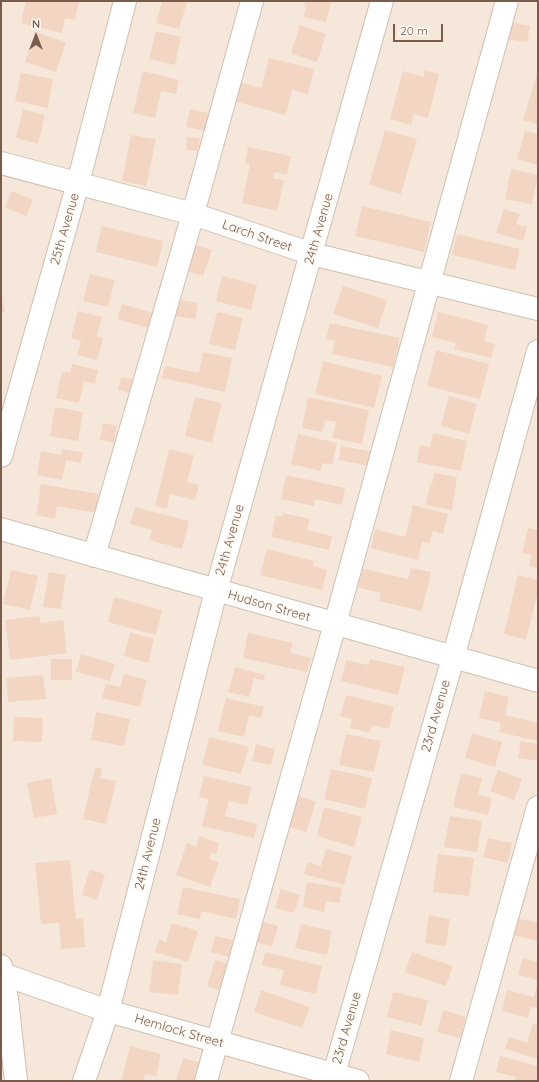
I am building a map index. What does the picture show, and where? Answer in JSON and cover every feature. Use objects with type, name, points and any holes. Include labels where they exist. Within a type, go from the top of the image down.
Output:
[{"type":"street","name":"25th Avenue","points":[[1,456],[78,183],[125,1]]},
{"type":"street","points":[[94,556],[193,214],[252,1]]},
{"type":"street","name":"24th Avenue","points":[[84,1081],[108,1011],[216,591],[382,1]]},
{"type":"street","points":[[206,1081],[335,624],[507,1]]},
{"type":"street","name":"Larch Street","points":[[1,163],[193,214],[312,254],[538,309]]},
{"type":"street","name":"23rd Avenue","points":[[333,1078],[453,658],[538,351]]},
{"type":"street","name":"Hudson Street","points":[[1,529],[538,681]]},
{"type":"street","points":[[461,1081],[538,807]]},
{"type":"street","points":[[2,970],[7,999],[16,1081]]},
{"type":"street","name":"Hemlock Street","points":[[2,970],[108,1011],[217,1042],[333,1078],[358,1081]]},
{"type":"shaded area","points":[[1,1],[538,1],[538,1081],[1,1081]]},
{"type":"building","points":[[26,1],[79,2],[75,20],[65,18],[62,33],[21,23]]},
{"type":"building","points":[[162,1],[187,2],[179,29],[156,23]]},
{"type":"building","points":[[305,1],[331,1],[326,22],[304,17],[306,6],[304,6]]},
{"type":"building","points":[[508,22],[530,26],[527,42],[505,39]]},
{"type":"building","points":[[300,25],[326,34],[317,62],[291,53]]},
{"type":"building","points":[[156,31],[181,37],[175,65],[149,59]]},
{"type":"building","points":[[35,32],[66,42],[56,72],[25,62]]},
{"type":"building","points":[[269,58],[314,69],[308,94],[292,90],[286,115],[233,101],[238,82],[261,88]]},
{"type":"building","points":[[425,70],[439,74],[428,118],[414,114],[411,125],[390,119],[403,71],[423,77]]},
{"type":"building","points":[[143,71],[179,80],[176,94],[161,91],[155,118],[133,113]]},
{"type":"building","points":[[538,71],[538,124],[523,120]]},
{"type":"building","points":[[21,73],[53,79],[48,108],[15,101]]},
{"type":"building","points":[[23,109],[45,115],[38,144],[16,138]]},
{"type":"building","points":[[190,109],[208,113],[205,131],[186,127]]},
{"type":"building","points":[[385,130],[417,139],[401,194],[369,185]]},
{"type":"building","points":[[525,131],[538,134],[538,165],[517,159]]},
{"type":"building","points":[[131,135],[156,139],[146,186],[122,181]]},
{"type":"building","points":[[187,137],[200,138],[198,151],[186,150]]},
{"type":"building","points":[[248,147],[291,156],[287,175],[275,172],[273,178],[284,180],[277,211],[242,203],[250,164],[245,163]]},
{"type":"building","points":[[511,169],[538,175],[532,204],[505,199]]},
{"type":"building","points":[[12,191],[33,200],[26,216],[5,207]]},
{"type":"building","points":[[362,206],[431,222],[424,252],[355,236]]},
{"type":"building","points":[[504,209],[520,214],[516,224],[527,227],[523,241],[496,233]]},
{"type":"building","points":[[102,226],[163,241],[157,267],[96,252]]},
{"type":"building","points":[[457,234],[520,249],[515,270],[452,255]]},
{"type":"building","points":[[192,244],[212,250],[203,276],[183,270]]},
{"type":"building","points":[[90,274],[115,280],[108,307],[83,301]]},
{"type":"building","points":[[222,276],[257,285],[251,310],[216,301]]},
{"type":"building","points":[[343,286],[387,300],[378,328],[333,314]]},
{"type":"building","points":[[1,289],[5,312],[1,312]]},
{"type":"building","points":[[179,300],[198,303],[195,319],[176,316]]},
{"type":"building","points":[[122,304],[153,313],[149,328],[117,319]]},
{"type":"building","points":[[78,311],[102,317],[97,336],[103,338],[97,360],[77,355],[81,341],[71,338]]},
{"type":"building","points":[[217,312],[243,318],[235,350],[209,344]]},
{"type":"building","points":[[438,312],[488,325],[484,341],[495,344],[491,358],[454,349],[456,343],[432,337]]},
{"type":"building","points":[[330,323],[400,338],[393,367],[332,354],[335,341],[326,339]]},
{"type":"building","points":[[436,350],[489,364],[480,399],[427,386]]},
{"type":"building","points":[[203,352],[232,358],[225,392],[162,378],[165,366],[199,373]]},
{"type":"building","points":[[323,361],[382,376],[374,408],[315,394]]},
{"type":"building","points":[[72,364],[98,370],[95,384],[84,381],[79,403],[56,398],[62,371],[70,373]]},
{"type":"building","points":[[121,377],[134,379],[131,393],[118,390]]},
{"type":"building","points":[[449,396],[477,404],[469,434],[441,426]]},
{"type":"building","points":[[195,397],[222,403],[212,443],[185,436]]},
{"type":"building","points":[[308,397],[369,410],[362,444],[332,438],[336,422],[325,420],[322,432],[302,428]]},
{"type":"building","points":[[55,407],[83,412],[78,441],[50,436]]},
{"type":"building","points":[[103,423],[117,426],[114,443],[100,440]]},
{"type":"building","points":[[433,433],[467,441],[461,471],[417,462],[420,445],[430,447]]},
{"type":"building","points":[[298,434],[337,443],[332,465],[322,463],[321,471],[291,464]]},
{"type":"building","points":[[341,446],[373,452],[370,466],[339,460]]},
{"type":"building","points":[[62,449],[83,452],[81,463],[66,460],[62,480],[37,475],[41,451],[61,455]]},
{"type":"building","points":[[169,449],[194,455],[187,482],[199,485],[195,500],[170,494],[167,509],[155,506]]},
{"type":"building","points":[[434,473],[457,477],[452,510],[426,505],[430,484],[432,485]]},
{"type":"building","points":[[286,475],[345,488],[342,505],[315,499],[314,506],[281,499]]},
{"type":"building","points":[[41,484],[99,494],[96,513],[57,506],[55,519],[36,515]]},
{"type":"building","points":[[413,505],[448,514],[443,534],[433,531],[429,544],[422,542],[418,560],[371,548],[375,529],[405,537]]},
{"type":"building","points":[[135,507],[189,521],[182,549],[149,540],[152,530],[130,524]]},
{"type":"building","points":[[283,513],[310,519],[307,530],[332,536],[329,550],[271,537],[276,516],[282,517]]},
{"type":"building","points":[[528,528],[538,530],[538,569],[529,566],[532,555],[522,553]]},
{"type":"building","points":[[267,549],[314,561],[313,566],[327,570],[322,590],[260,575]]},
{"type":"building","points":[[356,567],[408,579],[411,568],[431,572],[422,611],[379,601],[381,593],[351,586]]},
{"type":"building","points":[[11,570],[38,576],[30,610],[3,604]]},
{"type":"building","points":[[49,572],[66,575],[61,609],[43,607]]},
{"type":"building","points":[[518,575],[538,580],[538,592],[526,640],[504,634]]},
{"type":"building","points":[[114,597],[162,610],[156,635],[108,622]]},
{"type":"building","points":[[40,616],[40,623],[63,620],[67,653],[10,660],[5,620]]},
{"type":"building","points":[[130,632],[154,639],[148,663],[124,656]]},
{"type":"building","points":[[248,633],[293,643],[290,653],[311,658],[307,672],[243,658]]},
{"type":"building","points":[[81,654],[115,664],[110,681],[76,672]]},
{"type":"building","points":[[51,659],[72,659],[72,680],[51,680]]},
{"type":"building","points":[[370,659],[405,667],[398,695],[341,681],[346,660],[368,665]]},
{"type":"building","points":[[235,667],[265,675],[264,681],[254,678],[249,697],[228,692]]},
{"type":"building","points":[[124,674],[147,680],[140,707],[102,698],[106,684],[120,687]]},
{"type":"building","points":[[43,675],[46,699],[8,702],[6,678]]},
{"type":"building","points":[[485,691],[509,697],[505,715],[538,723],[538,741],[499,732],[501,723],[479,718]]},
{"type":"building","points":[[346,695],[394,707],[389,729],[372,725],[370,733],[350,728],[352,719],[340,716]]},
{"type":"building","points":[[226,698],[264,707],[261,718],[249,715],[244,737],[218,731]]},
{"type":"building","points":[[96,712],[130,719],[124,746],[91,740]]},
{"type":"building","points":[[14,717],[43,718],[42,742],[13,741]]},
{"type":"building","points":[[472,733],[502,742],[495,767],[465,758]]},
{"type":"building","points":[[346,734],[381,741],[374,772],[339,765]]},
{"type":"building","points":[[209,737],[249,747],[241,774],[202,765]]},
{"type":"building","points":[[521,741],[538,744],[537,761],[518,758]]},
{"type":"building","points":[[256,744],[275,749],[271,765],[252,761]]},
{"type":"building","points":[[95,767],[102,769],[100,778],[116,781],[106,824],[83,819]]},
{"type":"building","points":[[331,769],[372,778],[365,809],[324,799]]},
{"type":"building","points":[[498,770],[522,779],[514,800],[490,791]]},
{"type":"building","points":[[461,773],[482,778],[478,795],[492,798],[488,815],[453,807]]},
{"type":"building","points":[[204,776],[252,787],[247,805],[229,801],[225,816],[257,824],[254,838],[202,826],[209,799],[199,797]]},
{"type":"building","points":[[51,778],[57,814],[34,818],[27,783]]},
{"type":"building","points":[[297,795],[316,802],[306,832],[286,826]]},
{"type":"building","points":[[324,807],[362,817],[354,847],[317,836]]},
{"type":"building","points":[[450,816],[482,821],[477,852],[444,847]]},
{"type":"building","points":[[199,836],[219,843],[216,854],[212,852],[209,859],[219,862],[210,887],[176,875],[187,843],[196,847]]},
{"type":"building","points":[[488,838],[512,843],[508,863],[483,857]]},
{"type":"building","points":[[326,849],[352,856],[344,885],[304,874],[308,862],[321,866]]},
{"type":"building","points":[[438,854],[474,858],[469,896],[433,892]]},
{"type":"building","points":[[70,860],[76,919],[83,918],[85,947],[61,949],[59,923],[41,924],[35,863]]},
{"type":"building","points":[[90,869],[105,874],[97,900],[82,895]]},
{"type":"building","points":[[307,882],[342,888],[339,903],[326,901],[324,912],[303,907]]},
{"type":"building","points":[[183,887],[240,899],[236,919],[201,911],[200,919],[177,914]]},
{"type":"building","points":[[281,889],[300,895],[294,913],[275,908]]},
{"type":"building","points":[[429,915],[450,919],[446,946],[425,943]]},
{"type":"building","points":[[516,918],[538,923],[538,941],[512,935]]},
{"type":"building","points":[[260,921],[278,926],[272,947],[254,941]]},
{"type":"building","points":[[172,923],[198,931],[188,962],[155,952],[159,939],[166,942]]},
{"type":"building","points":[[301,924],[332,931],[327,955],[295,948]]},
{"type":"building","points":[[215,936],[233,940],[229,957],[211,952]]},
{"type":"building","points":[[265,952],[322,966],[316,994],[280,985],[284,970],[262,965]]},
{"type":"building","points":[[412,952],[453,966],[446,986],[405,972]]},
{"type":"building","points":[[523,958],[538,962],[538,980],[518,975]]},
{"type":"building","points":[[153,960],[182,964],[178,995],[149,992]]},
{"type":"building","points":[[215,960],[230,965],[221,991],[207,986]]},
{"type":"building","points":[[537,986],[538,1008],[531,1007],[528,1018],[502,1011],[507,990],[534,997]]},
{"type":"building","points":[[261,990],[310,1007],[302,1028],[254,1012]]},
{"type":"building","points":[[393,992],[428,1000],[422,1026],[387,1017]]},
{"type":"building","points":[[443,1010],[466,1017],[460,1038],[437,1032]]},
{"type":"building","points":[[533,1023],[538,1025],[538,1059],[505,1049],[509,1037],[527,1043]]},
{"type":"building","points":[[391,1030],[424,1038],[419,1062],[386,1054]]},
{"type":"building","points":[[130,1046],[161,1054],[156,1076],[145,1074],[144,1081],[121,1081]]},
{"type":"building","points":[[500,1056],[538,1066],[538,1081],[515,1081],[516,1077],[496,1072]]},
{"type":"building","points":[[183,1058],[202,1063],[197,1081],[176,1081]]}]
